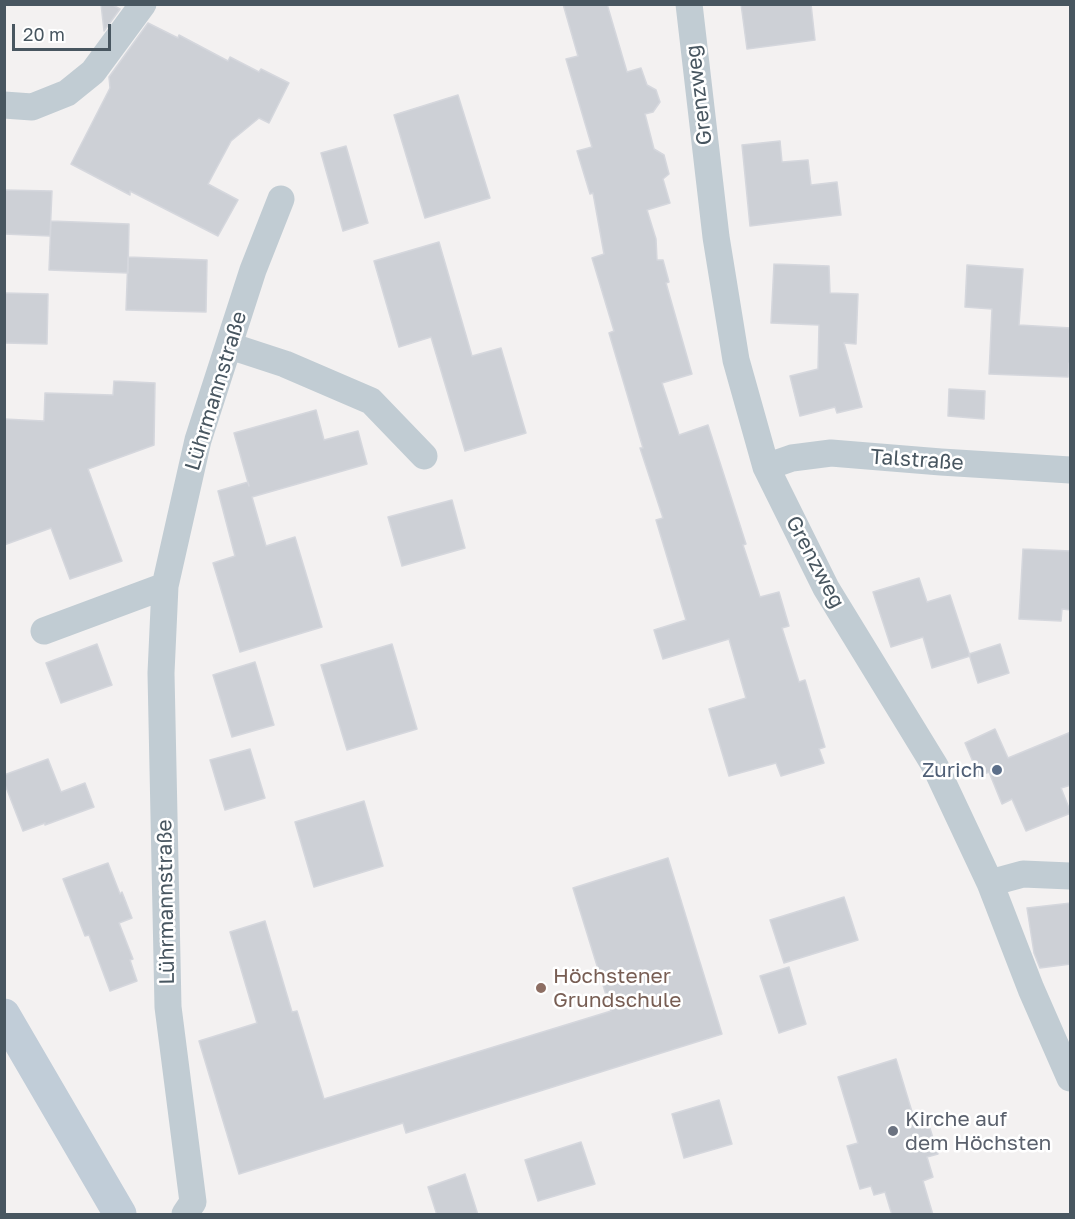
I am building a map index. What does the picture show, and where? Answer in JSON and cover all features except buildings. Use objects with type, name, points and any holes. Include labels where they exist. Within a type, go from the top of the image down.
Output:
[{"type":"main road","points":[[4,1015],[120,1215]]},
{"type":"street","points":[[4,105],[32,107],[67,93],[93,72],[143,4]]},
{"type":"street","name":"Grenzweg","points":[[688,4],[714,225],[732,338],[766,467],[826,588],[935,766],[990,883],[1031,989],[1071,1078]]},
{"type":"street","name":"Lührmannstraße","points":[[185,1215],[193,1202],[168,1007],[161,673],[165,586],[198,440],[253,270],[281,199]]},
{"type":"street","points":[[230,346],[285,364],[371,401],[424,456]]},
{"type":"street","name":"Talstraße","points":[[766,467],[792,458],[831,453],[1071,470]]},
{"type":"street","points":[[44,631],[165,586]]},
{"type":"street","points":[[990,883],[1023,874],[1071,876]]},
{"type":"place","name":"Zurich","points":[[997,770]]},
{"type":"place","name":"Höchstener Grundschule","points":[[541,988]]},
{"type":"place","name":"Kirche auf dem Höchsten","points":[[893,1131]]}]
